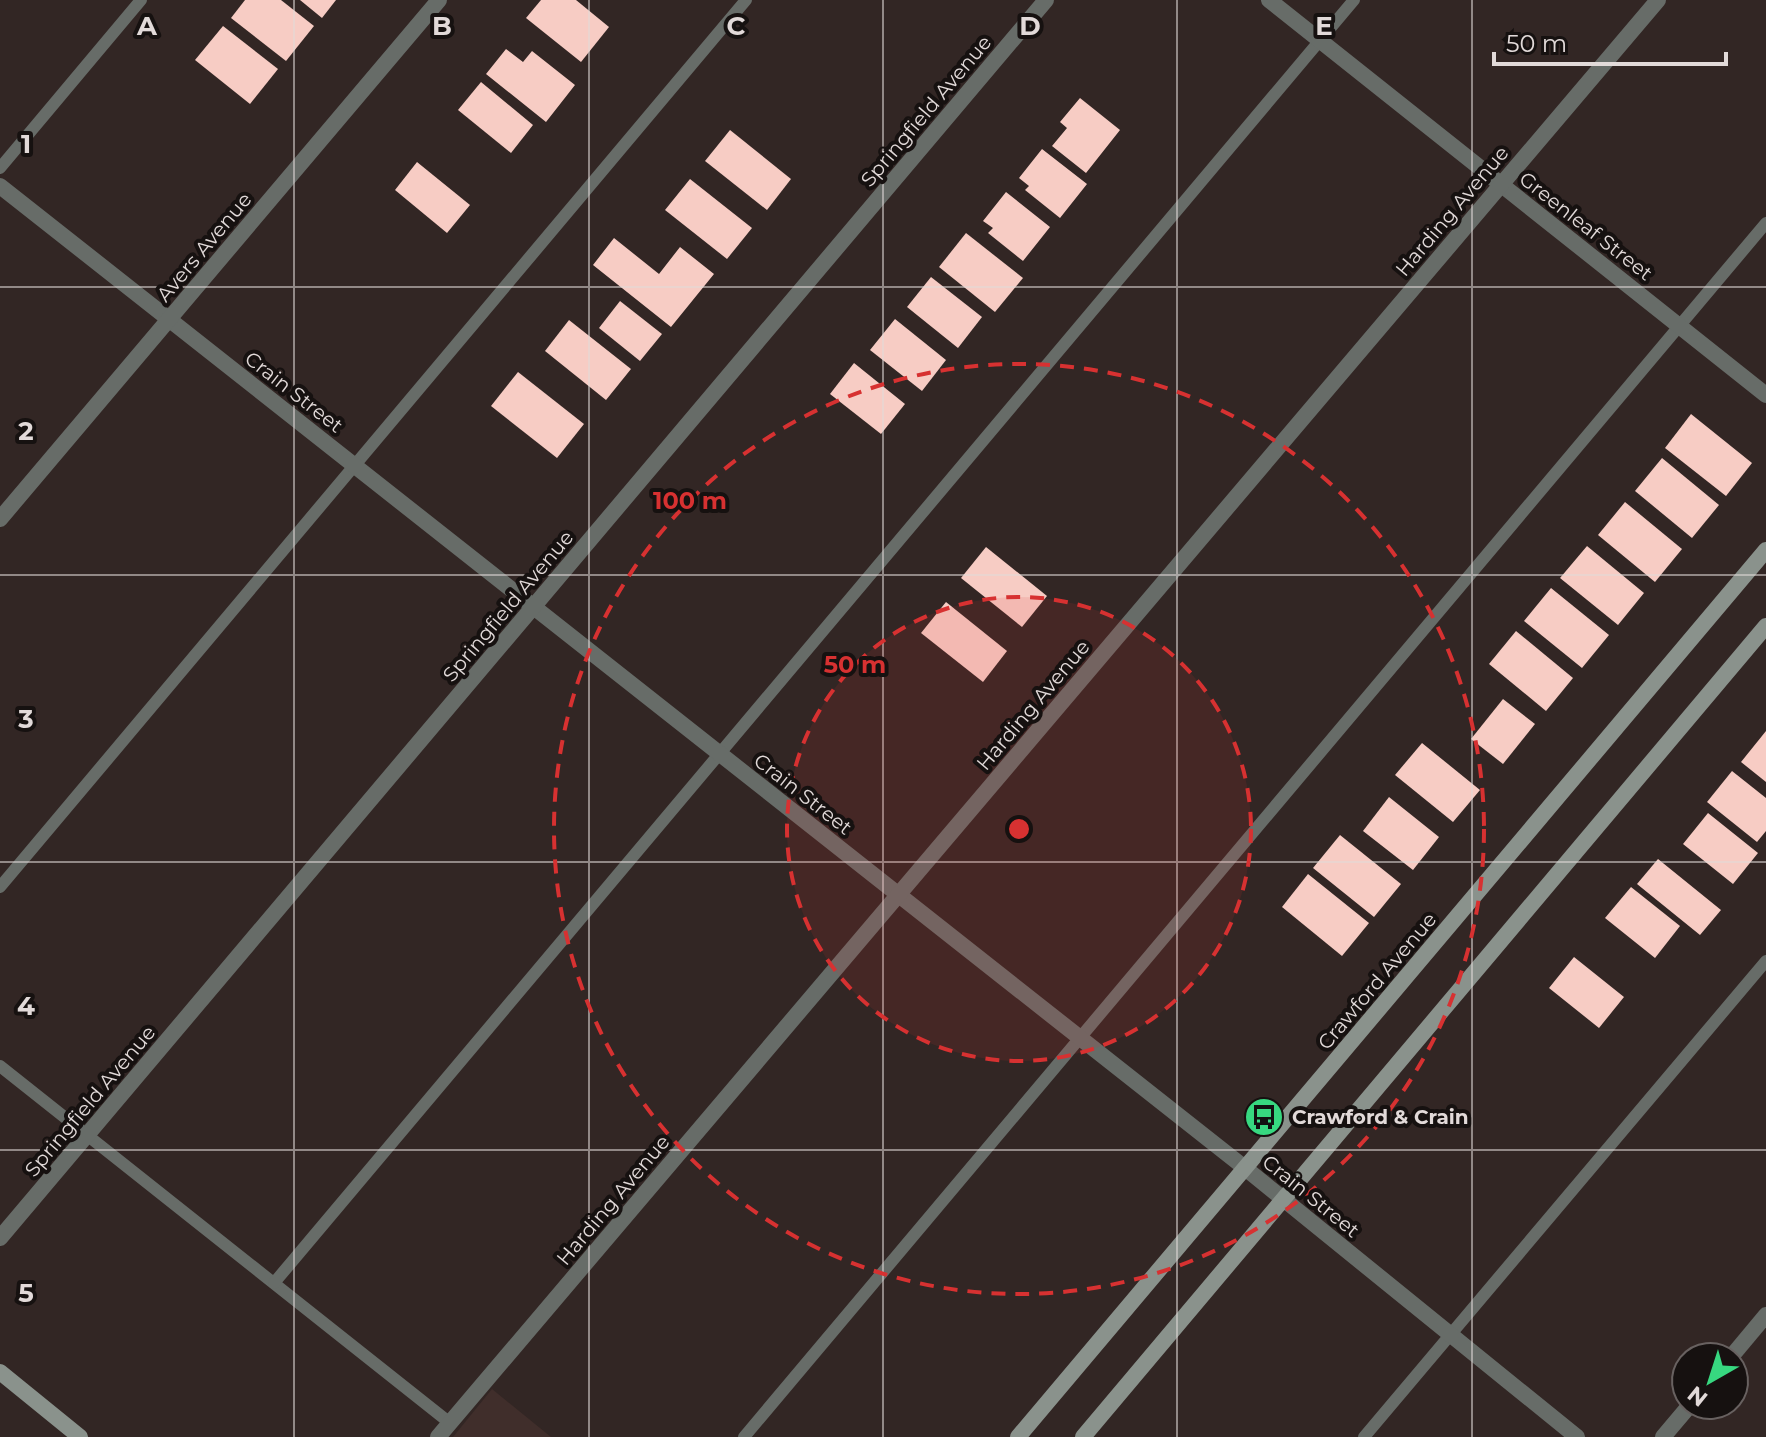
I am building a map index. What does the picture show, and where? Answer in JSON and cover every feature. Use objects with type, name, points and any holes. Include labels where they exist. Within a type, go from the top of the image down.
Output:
[{"type":"main road","name":"Crawford Avenue","points":[[1018,1437],[1766,550]]},
{"type":"main road","points":[[1083,1437],[1766,626]]},
{"type":"main road","points":[[0,1372],[80,1437]]},
{"type":"street","name":"Avers Avenue","points":[[0,519],[439,0]]},
{"type":"street","name":"Springfield Avenue","points":[[0,1238],[1046,0]]},
{"type":"street","name":"Greenleaf Street","points":[[1269,0],[1766,395]]},
{"type":"street","name":"Harding Avenue","points":[[438,1437],[1658,0]]},
{"type":"street","name":"Crain Street","points":[[0,186],[1245,1168],[1577,1437]]},
{"type":"street","points":[[1744,1341],[1766,1315]]},
{"type":"street","points":[[1663,1437],[1676,1421]]},
{"type":"lane","points":[[0,168],[141,0]]},
{"type":"lane","points":[[0,887],[746,0]]},
{"type":"lane","points":[[274,1283],[1354,0]]},
{"type":"lane","points":[[744,1437],[1766,223]]},
{"type":"lane","points":[[1364,1437],[1766,961]]},
{"type":"lane","points":[[0,1066],[450,1423]]},
{"type":"shaded area","points":[[492,1389],[551,1437],[453,1437]]},
{"type":"building","points":[[245,0],[281,0],[314,26],[286,61],[231,18]]},
{"type":"building","points":[[300,0],[336,0],[322,18]]},
{"type":"building","points":[[541,0],[576,0],[609,27],[581,62],[526,18]]},
{"type":"building","points":[[223,26],[278,69],[250,104],[195,60]]},
{"type":"building","points":[[506,49],[523,62],[532,51],[575,85],[546,122],[486,74]]},
{"type":"building","points":[[481,82],[533,125],[511,153],[458,110]]},
{"type":"building","points":[[1080,98],[1120,130],[1086,173],[1052,146],[1067,128],[1060,122]]},
{"type":"building","points":[[730,130],[791,179],[767,210],[705,161]]},
{"type":"building","points":[[1042,149],[1087,184],[1060,218],[1025,190],[1029,186],[1019,178]]},
{"type":"building","points":[[417,162],[470,205],[447,233],[395,190]]},
{"type":"building","points":[[690,179],[752,228],[727,259],[665,210]]},
{"type":"building","points":[[1006,192],[1050,227],[1023,261],[988,233],[993,228],[983,221]]},
{"type":"building","points":[[966,233],[1023,278],[995,312],[939,267]]},
{"type":"building","points":[[614,238],[659,274],[680,247],[714,274],[671,327],[593,265]]},
{"type":"building","points":[[931,277],[982,317],[958,348],[907,307]]},
{"type":"building","points":[[620,301],[662,334],[640,361],[599,328]]},
{"type":"building","points":[[895,319],[946,360],[922,391],[870,350]]},
{"type":"building","points":[[569,320],[631,369],[606,400],[545,351]]},
{"type":"building","points":[[854,363],[905,404],[881,434],[830,394]]},
{"type":"building","points":[[518,372],[584,424],[557,458],[491,406]]},
{"type":"building","points":[[1691,414],[1752,463],[1726,496],[1665,448]]},
{"type":"building","points":[[1662,458],[1719,505],[1692,538],[1635,491]]},
{"type":"building","points":[[1625,502],[1682,549],[1655,582],[1598,535]]},
{"type":"building","points":[[1587,546],[1644,593],[1618,625],[1560,578]]},
{"type":"building","points":[[986,547],[1047,596],[1022,627],[961,578]]},
{"type":"building","points":[[1551,588],[1609,635],[1582,668],[1524,621]]},
{"type":"building","points":[[946,602],[1007,651],[983,682],[921,633]]},
{"type":"building","points":[[1516,631],[1573,678],[1546,711],[1489,664]]},
{"type":"building","points":[[1503,699],[1535,724],[1503,764],[1471,739]]},
{"type":"building","points":[[1766,731],[1766,782],[1741,762]]},
{"type":"building","points":[[1422,743],[1480,790],[1453,822],[1395,775]]},
{"type":"building","points":[[1732,771],[1766,798],[1766,831],[1757,842],[1707,802]]},
{"type":"building","points":[[1389,797],[1439,837],[1413,870],[1363,831]]},
{"type":"building","points":[[1708,813],[1758,853],[1733,884],[1683,844]]},
{"type":"building","points":[[1340,835],[1401,884],[1374,917],[1313,868]]},
{"type":"building","points":[[1658,859],[1721,910],[1700,935],[1637,884]]},
{"type":"building","points":[[1308,874],[1369,923],[1342,956],[1282,907]]},
{"type":"building","points":[[1631,887],[1680,926],[1655,958],[1605,918]]},
{"type":"building","points":[[1574,957],[1624,997],[1599,1028],[1549,988]]},
{"type":"place","name":"Crawford & Crain","points":[[1264,1117]]}]
